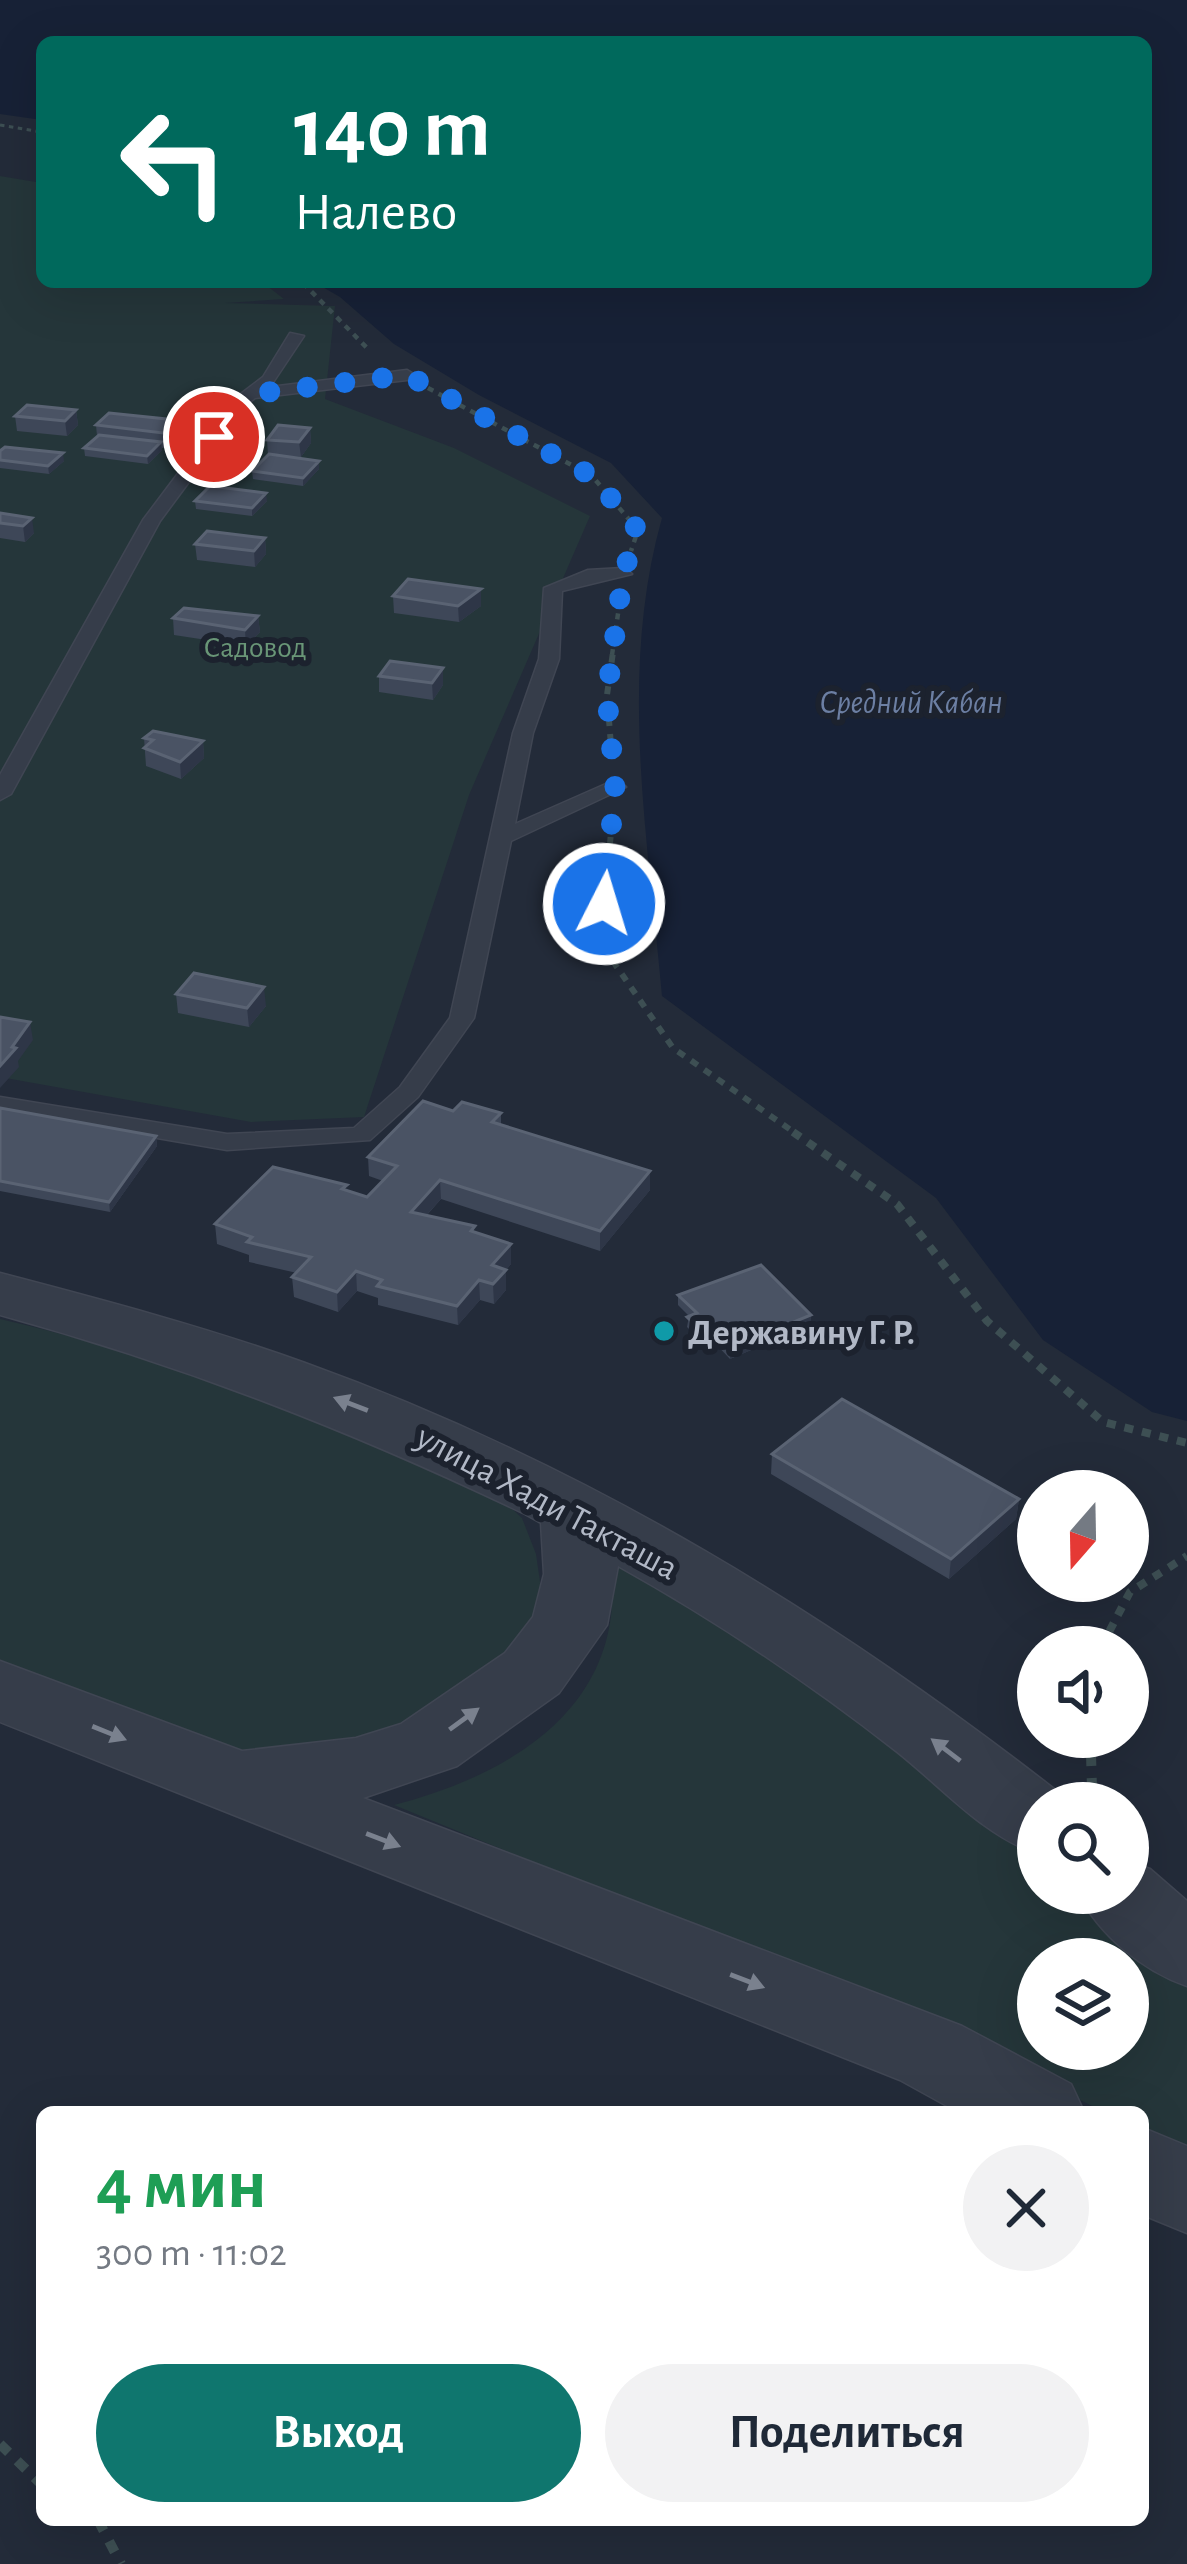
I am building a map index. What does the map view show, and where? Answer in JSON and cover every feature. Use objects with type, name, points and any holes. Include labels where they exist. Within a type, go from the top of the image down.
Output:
[{"type":"street","name":"улица Хади Такташа","points":[[0,1294],[101,1318],[257,1368],[420,1431],[571,1506],[808,1646],[1021,1782]]},
{"type":"street","points":[[235,1784],[357,1768],[429,1745],[532,1673],[568,1625],[581,1574],[580,1532],[571,1506]]},
{"type":"street","points":[[0,1690],[931,2054],[1028,2106]]},
{"type":"street","points":[[1144,1914],[1187,1951]]},
{"type":"street","points":[[1149,2171],[1187,2192]]},
{"type":"lane","points":[[0,794],[152,520],[251,394],[269,380],[296,336]]},
{"type":"lane","points":[[251,394],[407,375]]},
{"type":"lane","points":[[0,1104],[227,1142],[361,1135],[409,1092],[462,1018],[523,734],[549,659],[553,588],[588,576],[623,574]]},
{"type":"lane","points":[[501,838],[615,787]]},
{"type":"path","points":[[0,124],[36,132]]},
{"type":"path","points":[[308,288],[362,346],[592,476],[638,530],[623,574],[607,695],[615,787],[601,944],[673,1048],[897,1204],[987,1321],[1103,1422],[1187,1443]]},
{"type":"path","points":[[1112,1626],[1130,1592],[1187,1556]]},
{"type":"path","points":[[0,2444],[36,2479]]},
{"type":"path","points":[[101,2526],[122,2564]]},
{"type":"green space","name":"Садовод","points":[[0,176],[36,182],[36,288],[270,288],[284,299],[225,303],[335,306],[325,399],[454,448],[590,516],[469,795],[364,1117],[251,1122],[0,1077]]},
{"type":"green space","points":[[0,1319],[192,1374],[316,1420],[500,1498],[522,1518],[536,1554],[543,1602],[531,1652],[464,1715],[275,1766],[0,1660]]},
{"type":"green space","points":[[610,1558],[705,1610],[1017,1838],[1017,1914],[1106,1914],[1133,1938],[1017,1938],[1017,2068],[943,2030],[394,1805],[483,1773],[522,1751],[556,1724],[583,1691],[602,1653],[612,1609]]},
{"type":"green space","points":[[1149,1952],[1187,1986],[1187,2164],[1149,2140],[1149,2106],[1092,2106],[1022,2070],[1149,2070]]},
{"type":"water","name":"Средний Кабан","points":[[0,0],[1187,0],[1187,1421],[1152,1412],[1043,1340],[936,1198],[662,996],[644,816],[639,696],[641,636],[662,518],[611,463],[479,395],[394,344],[324,288],[1152,288],[1152,36],[36,36],[36,119],[0,114]]},
{"type":"building","points":[[27,405],[76,410],[65,421],[15,416]]},
{"type":"building","points":[[109,413],[176,420],[163,433],[96,425]]},
{"type":"building","points":[[278,425],[310,428],[299,442],[267,440]]},
{"type":"building","points":[[99,435],[161,442],[147,456],[84,448]]},
{"type":"building","points":[[5,447],[63,453],[48,466],[0,460]]},
{"type":"building","points":[[269,454],[319,461],[303,478],[252,471]]},
{"type":"building","points":[[210,486],[266,493],[252,508],[195,501]]},
{"type":"building","points":[[0,513],[32,518],[23,526],[0,523]]},
{"type":"building","points":[[207,531],[265,538],[254,551],[195,544]]},
{"type":"building","points":[[408,579],[481,589],[458,606],[393,596]]},
{"type":"building","points":[[184,608],[258,616],[245,630],[173,618]]},
{"type":"building","points":[[390,661],[443,668],[432,683],[379,676]]},
{"type":"building","points":[[153,731],[203,741],[180,762],[144,748],[153,740],[144,738]]},
{"type":"building","points":[[194,973],[264,987],[247,1008],[176,994]]},
{"type":"building","points":[[0,1017],[30,1022],[0,1066]]},
{"type":"building","points":[[423,1101],[453,1111],[462,1102],[501,1113],[492,1122],[650,1171],[600,1231],[440,1180],[411,1212],[475,1226],[471,1231],[511,1244],[492,1265],[506,1270],[493,1284],[479,1280],[457,1306],[377,1286],[382,1280],[356,1271],[337,1292],[292,1277],[311,1257],[247,1242],[252,1237],[215,1224],[273,1167],[347,1185],[342,1189],[367,1197],[397,1166],[368,1157]]},
{"type":"building","points":[[0,1108],[156,1136],[109,1202],[0,1181]]},
{"type":"building","points":[[761,1265],[811,1315],[730,1348],[712,1329],[703,1332],[687,1317],[697,1313],[678,1295]]},
{"type":"building","points":[[842,1399],[1017,1501],[951,1559],[772,1454]]},
{"type":"place","name":"Державину Г. Р.","points":[[664,1331]]},
{"type":"route","points":[[214,437],[251,394],[407,375],[592,476],[638,530],[623,574],[607,695],[615,787],[604,904]]}]
